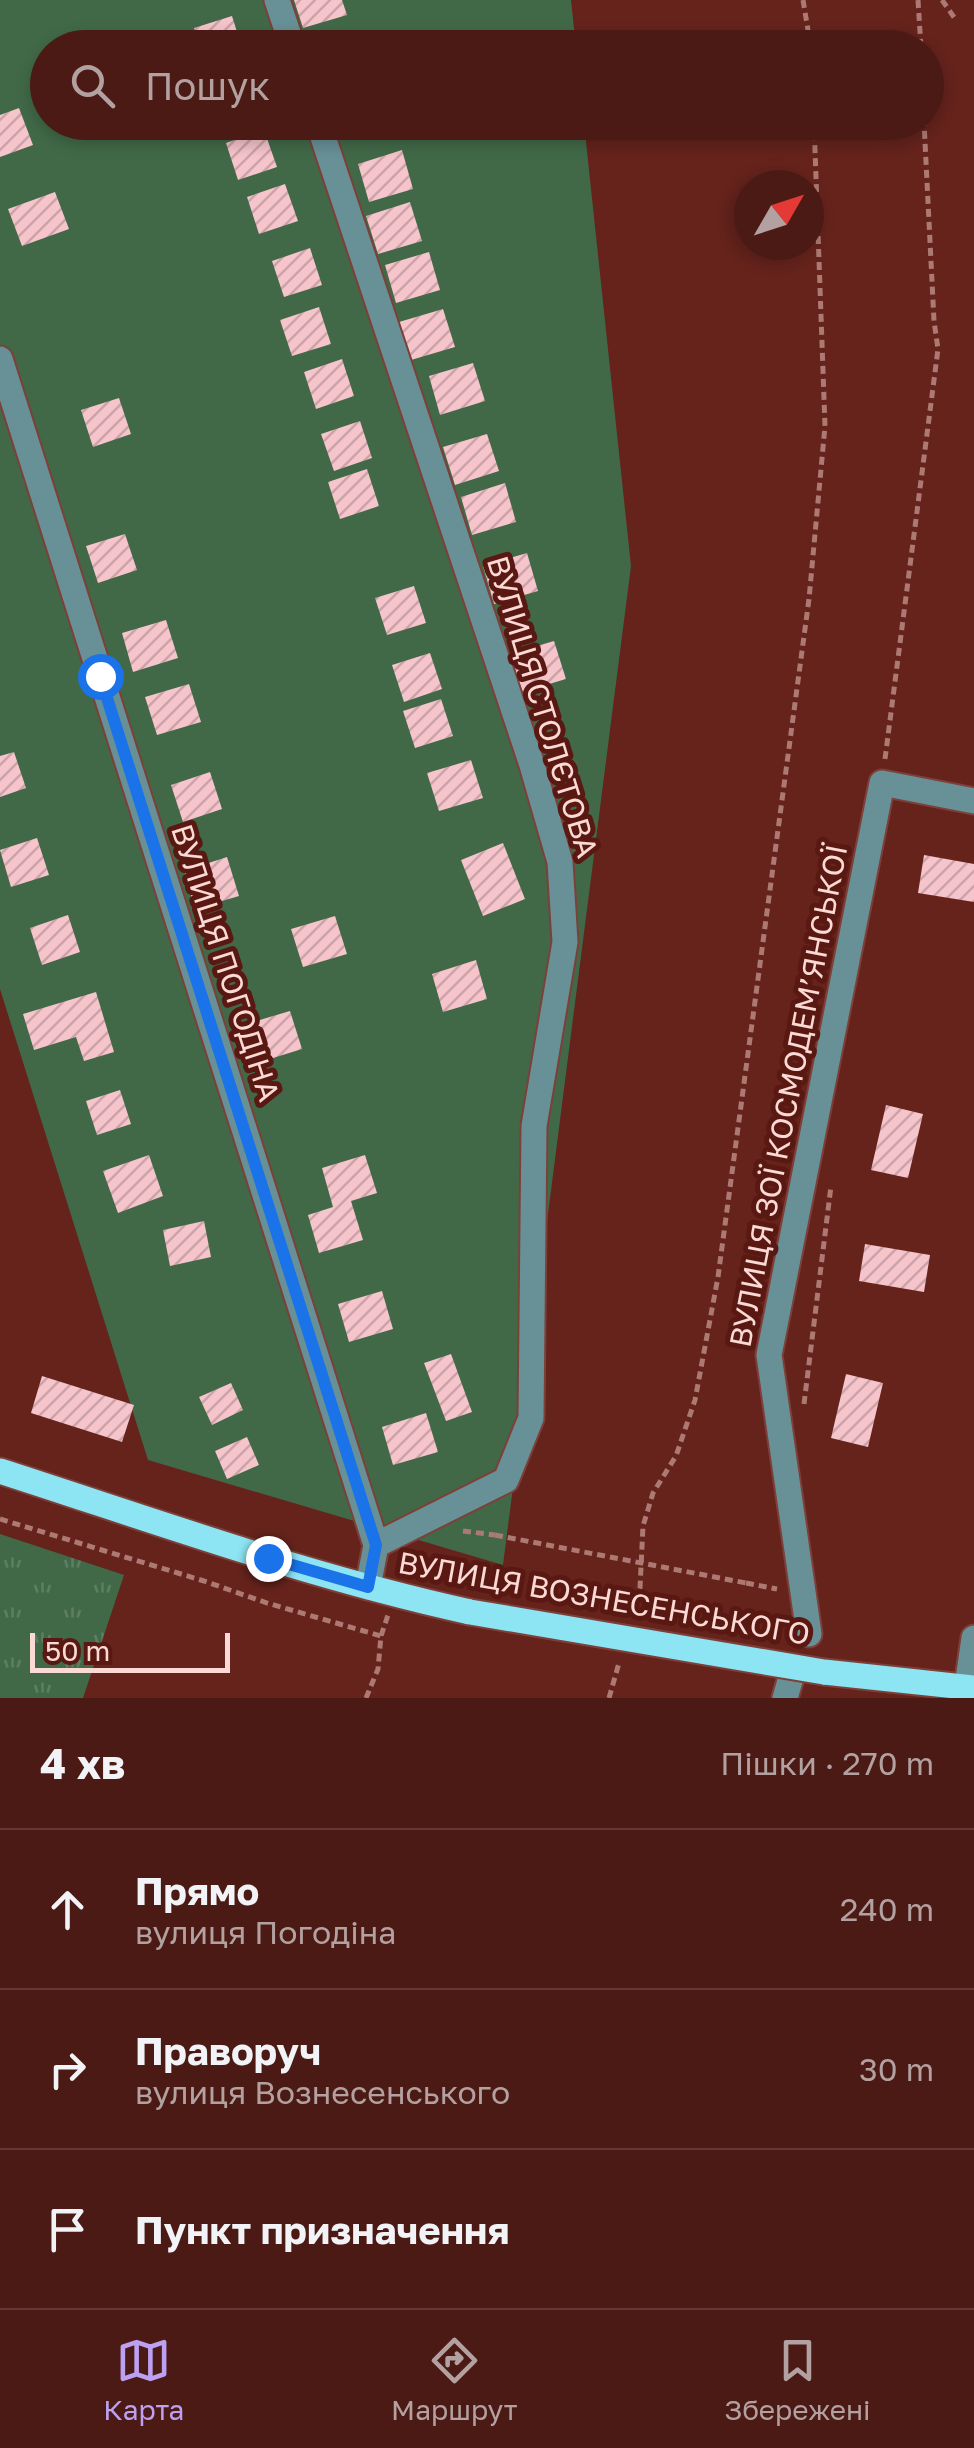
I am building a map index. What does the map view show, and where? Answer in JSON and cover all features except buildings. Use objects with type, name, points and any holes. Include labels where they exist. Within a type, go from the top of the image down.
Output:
[{"type":"main road","name":"ВУЛИЦЯ ВОЗНЕСЕНСЬКОГО","points":[[0,1471],[268,1558],[394,1595],[470,1612],[824,1672],[971,1687]]},
{"type":"street","points":[[278,0],[287,30]]},
{"type":"street","name":"ВУЛИЦЯ СТОЛЄТОВА","points":[[324,140],[532,766],[560,862],[565,942],[534,1126],[531,1418],[506,1480],[376,1545]]},
{"type":"street","name":"ВУЛИЦЯ ПОГОДІНА","points":[[0,359],[376,1545],[368,1587]]},
{"type":"street","name":"ВУЛИЦЯ ЗОЇ КОСМОДЕМ’ЯНСЬКОЇ","points":[[809,1634],[769,1354],[882,782],[974,801]]},
{"type":"street","points":[[971,1687],[974,1638]]},
{"type":"street","points":[[786,1698],[794,1667]]},
{"type":"path","points":[[803,0],[808,30]]},
{"type":"path","points":[[918,0],[919,30]]},
{"type":"path","points":[[942,0],[956,20]]},
{"type":"path","points":[[630,1626],[640,1588],[643,1526],[653,1493],[676,1456],[696,1400],[718,1277],[809,599],[826,426],[815,140]]},
{"type":"path","points":[[0,1519],[381,1636]]},
{"type":"path","points":[[495,1535],[746,1583]]},
{"type":"path","points":[[366,1698],[378,1669],[381,1636],[394,1595]]},
{"type":"path","points":[[609,1698],[620,1662]]},
{"type":"green space","points":[[0,0],[571,0],[574,30],[30,30],[30,140],[586,140],[631,566],[503,1565],[148,1460],[0,989]]},
{"type":"green space","points":[[0,1534],[124,1575],[83,1698],[0,1698]]},
{"type":"route","points":[[100,676],[376,1545],[368,1587],[268,1558]]}]
